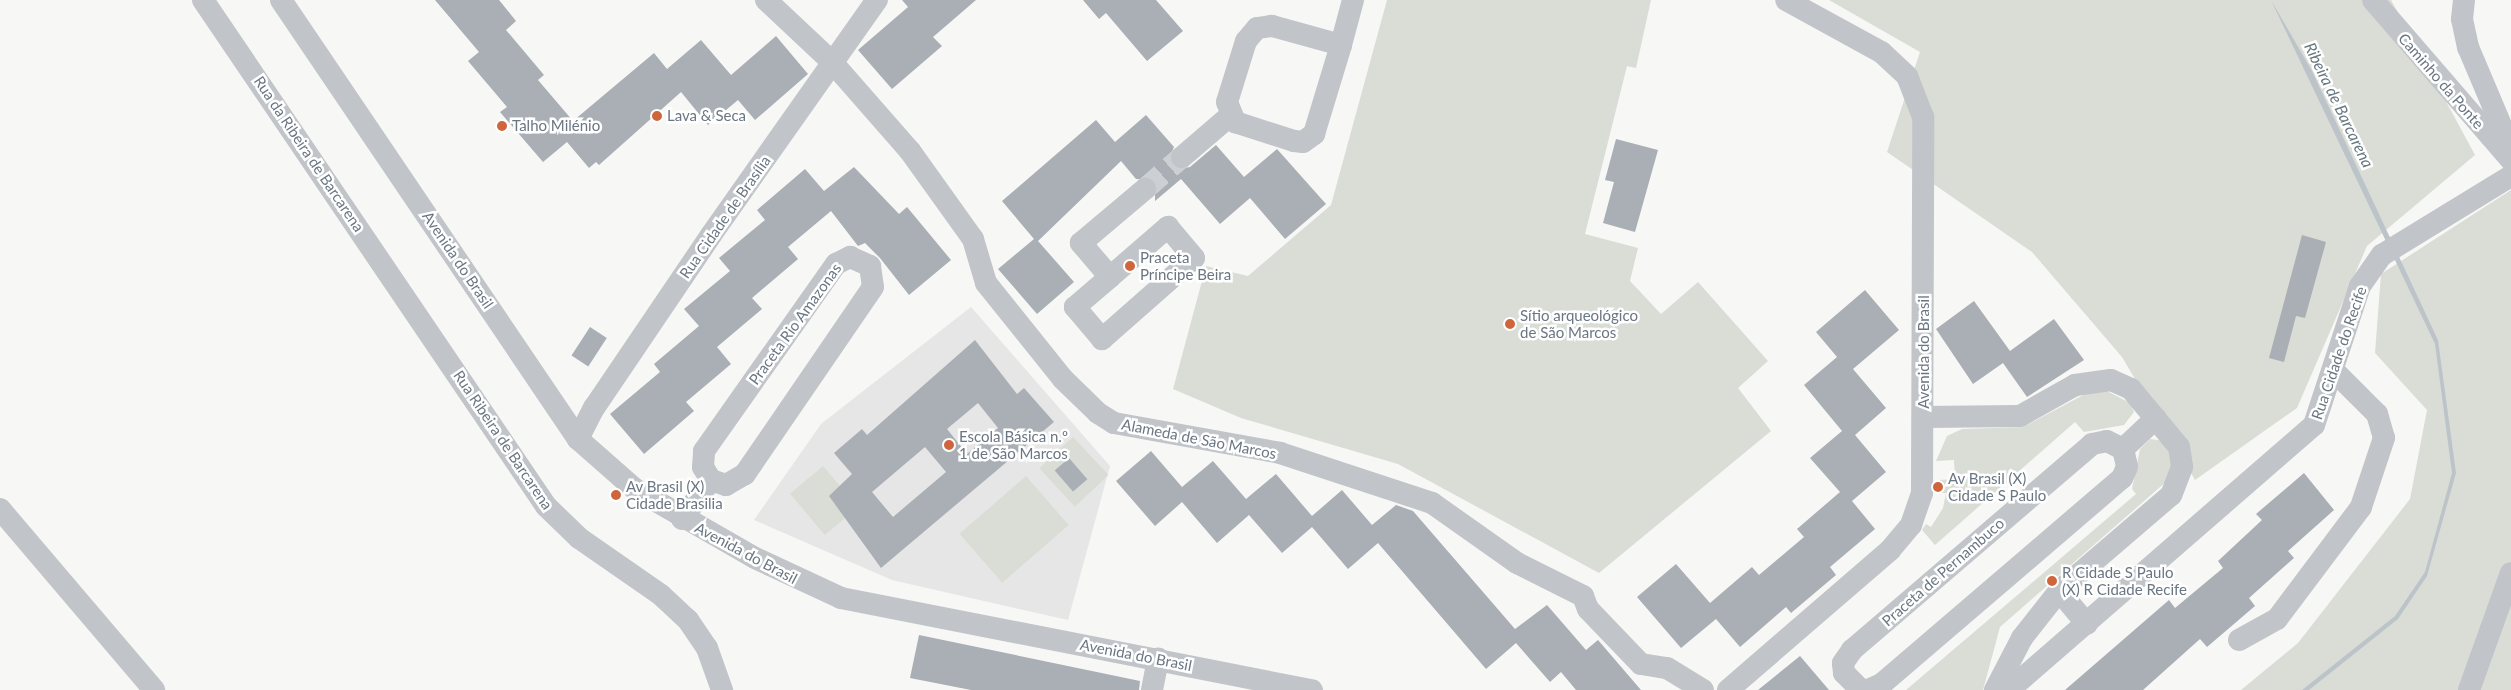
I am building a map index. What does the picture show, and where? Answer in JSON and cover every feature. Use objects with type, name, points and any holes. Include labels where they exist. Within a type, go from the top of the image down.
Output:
[{"type":"street","name":"Rua da Ribeira de Barcarena","points":[[203,0],[414,308]]},
{"type":"street","name":"Avenida do Brasil","points":[[281,0],[578,439],[614,474],[682,519],[812,588],[841,598],[1312,690]]},
{"type":"street","name":"Alameda de São Marcos","points":[[766,0],[832,62],[910,151],[973,238],[986,284],[1063,379],[1098,414],[1114,423],[1280,453],[1432,503],[1517,563],[1583,596],[1588,609],[1641,664],[1667,668],[1703,690]]},
{"type":"street","name":"Rua Cidade de Brasília","points":[[578,439],[603,394],[832,62],[877,0]]},
{"type":"street","points":[[1341,45],[1272,26],[1257,28],[1243,50],[1227,102],[1230,115],[1241,126],[1294,141],[1308,139],[1314,134],[1341,45],[1353,0]]},
{"type":"street","name":"Avenida do Brasil","points":[[1728,690],[1903,536],[1922,493],[1924,417],[1923,117],[1907,76],[1881,52],[1786,0]]},
{"type":"street","name":"Caminho da Ponte","points":[[2373,0],[2511,160]]},
{"type":"street","points":[[2464,0],[2462,19],[2468,47],[2511,149]]},
{"type":"street","points":[[1182,157],[1230,115]]},
{"type":"street","name":"Rua Cidade do Recife","points":[[2009,690],[2306,434],[2318,417],[2360,286],[2382,255],[2511,176]]},
{"type":"street","points":[[1110,276],[1081,243],[1145,189]]},
{"type":"street","points":[[1168,228],[1194,258],[1102,339],[1075,307],[1110,276],[1168,228]]},
{"type":"street","name":"Praceta Rio Amazonas","points":[[850,257],[864,261],[873,273],[873,287],[745,474],[726,484],[711,480],[703,466],[704,451],[836,264],[850,257]]},
{"type":"street","name":"Rua Ribeira de Barcarena","points":[[414,308],[546,506],[579,538],[661,596],[688,620],[707,648],[722,690]]},
{"type":"street","points":[[2240,640],[2277,619],[2361,507],[2384,438],[2377,414],[2334,371]]},
{"type":"street","points":[[1924,417],[2020,416],[2075,385],[2097,379],[2131,389],[2179,448],[2179,484],[2059,591],[2022,638],[1995,690]]},
{"type":"street","points":[[1868,690],[1889,678],[2122,478],[2127,467],[2123,449],[2156,418]]},
{"type":"street","name":"Praceta de Pernambuco","points":[[1861,690],[1844,673],[1843,662],[1852,650],[2092,444],[2107,441],[2123,449]]},
{"type":"street","points":[[682,519],[711,480]]},
{"type":"street","points":[[0,509],[154,690]]},
{"type":"street","points":[[2469,690],[2511,573]]},
{"type":"street","points":[[2059,591],[2087,624]]},
{"type":"street","points":[[1152,690],[1158,659]]},
{"type":"shaded area","points":[[1387,0],[1651,0],[1636,68],[1627,66],[1585,234],[1638,248],[1630,281],[1661,314],[1698,282],[1768,361],[1738,388],[1771,431],[1599,573],[1398,464],[1241,418],[1173,389],[1206,266],[1248,276],[1331,205]]},
{"type":"shaded area","points":[[1829,0],[2391,0],[2475,155],[2367,246],[2297,408],[2195,480],[2122,357],[2032,252],[1887,152],[1920,52]]},
{"type":"shaded area","points":[[2271,0],[2312,71],[2438,340],[2456,473],[2427,576],[2398,619],[2309,690],[2302,690],[2395,616],[2425,572],[2452,473],[2435,344]]},
{"type":"shaded area","points":[[2511,190],[2511,690],[2241,690],[2298,643],[2410,499],[2427,410],[2375,353],[2381,274]]},
{"type":"shaded area","name":"Escola Básica n.º 1 de São Marcos","points":[[971,307],[1110,466],[1068,620],[892,580],[754,520],[821,424]]},
{"type":"shaded area","points":[[2105,390],[2130,403],[2134,412],[2124,425],[2084,432],[2075,422],[1935,545],[1922,530],[1926,524],[1931,527],[1943,508],[1946,493],[1940,493],[1940,480],[1955,479],[1954,460],[1936,461],[1947,436],[1962,429],[2023,427],[2089,392]]},
{"type":"shaded area","points":[[1073,437],[1108,475],[1075,506],[1039,468]]},
{"type":"shaded area","points":[[2150,439],[2165,441],[2173,462],[2167,481],[2000,627],[1983,690],[1906,690],[2136,494],[2132,489],[2140,449]]},
{"type":"shaded area","points":[[823,466],[858,507],[825,535],[790,494]]},
{"type":"shaded area","points":[[1026,476],[1069,525],[1002,583],[960,534]]},
{"type":"building","points":[[435,0],[499,0],[516,21],[506,30],[544,75],[538,80],[573,121],[654,53],[667,69],[701,40],[731,75],[776,36],[808,74],[755,120],[738,100],[708,125],[681,92],[599,165],[596,162],[589,168],[567,142],[543,162],[500,112],[507,107],[468,61],[479,52]]},
{"type":"building","points":[[902,0],[976,0],[933,37],[942,46],[892,89],[858,50],[908,7]]},
{"type":"building","points":[[1083,0],[1156,0],[1183,31],[1147,61],[1106,13],[1099,19]]},
{"type":"building","points":[[1146,115],[1174,147],[1169,159],[1177,169],[1190,167],[1216,145],[1244,177],[1277,149],[1326,204],[1285,239],[1250,198],[1220,224],[1181,179],[1155,201],[1155,180],[1136,179],[1121,161],[1038,241],[1074,282],[1037,314],[998,269],[1034,239],[1002,201],[1096,120],[1115,142]]},
{"type":"building","points":[[1616,139],[1658,150],[1635,232],[1603,223],[1614,182],[1605,180]]},
{"type":"building","points":[[854,167],[899,214],[907,207],[951,260],[909,295],[880,258],[865,243],[858,246],[831,211],[788,247],[798,259],[752,298],[762,309],[717,347],[731,364],[686,402],[694,411],[644,454],[610,414],[660,372],[654,364],[699,326],[684,309],[730,271],[719,258],[765,220],[757,210],[805,169],[824,191]]},
{"type":"building","points":[[2302,235],[2326,242],[2305,318],[2296,316],[2284,362],[2269,358]]},
{"type":"building","points":[[1865,290],[1899,330],[1853,369],[1886,408],[1855,435],[1886,472],[1852,501],[1875,529],[1830,567],[1836,575],[1791,613],[1786,607],[1740,647],[1716,619],[1681,648],[1637,597],[1676,564],[1710,603],[1752,567],[1759,575],[1804,537],[1797,529],[1840,492],[1810,458],[1842,431],[1804,385],[1837,357],[1816,332]]},
{"type":"building","points":[[1974,301],[2010,351],[2054,319],[2084,360],[2027,397],[2003,363],[1973,384],[1936,329]]},
{"type":"building","points":[[590,327],[607,338],[588,366],[571,356]]},
{"type":"building","points":[[975,340],[1017,394],[1024,388],[1054,422],[881,568],[829,496],[852,474],[834,453],[862,429],[867,435]],"holes":[[[978,403],[998,428],[967,454],[947,429]],[[925,447],[946,472],[893,517],[872,492]]]},
{"type":"building","points":[[1151,451],[1182,487],[1213,461],[1246,499],[1276,474],[1312,516],[1342,490],[1372,525],[1396,505],[1413,511],[1515,629],[1547,605],[1586,650],[1598,640],[1641,690],[1576,690],[1561,672],[1550,682],[1516,643],[1486,669],[1378,543],[1348,569],[1312,527],[1282,553],[1249,515],[1217,543],[1182,502],[1155,526],[1116,481]]},
{"type":"building","points":[[1069,458],[1087,479],[1073,492],[1055,470]]},
{"type":"building","points":[[2304,473],[2334,510],[2288,551],[2294,558],[2249,598],[2255,606],[2207,647],[2200,639],[2143,690],[2065,690],[2169,600],[2175,608],[2223,568],[2218,561],[2262,520],[2256,514]]},
{"type":"building","points":[[919,635],[1140,681],[1139,690],[971,690],[910,678]]},
{"type":"building","points":[[1800,656],[1829,690],[1758,690]]},
{"type":"tunnel","points":[[1145,189],[1182,157]]},
{"type":"place","name":"Lava & Seca","points":[[657,116]]},
{"type":"place","name":"Talho Milénio","points":[[502,126]]},
{"type":"place","name":"Praceta Príncipe Beira","points":[[1130,266]]},
{"type":"place","name":"Sítio arqueológico de São Marcos","points":[[1510,324]]},
{"type":"place","name":"Escola Básica n.º 1 de São Marcos","points":[[949,445]]},
{"type":"place","name":"Av Brasil (X) Cidade S Paulo","points":[[1938,487]]},
{"type":"place","name":"Av Brasil (X) Cidade Brasilia","points":[[616,495]]},
{"type":"place","name":"R Cidade S Paulo (X) R Cidade Recife","points":[[2052,581]]},
{"type":"water label","name":"Ribeira de Barcarena","points":[[2339,105]]}]
